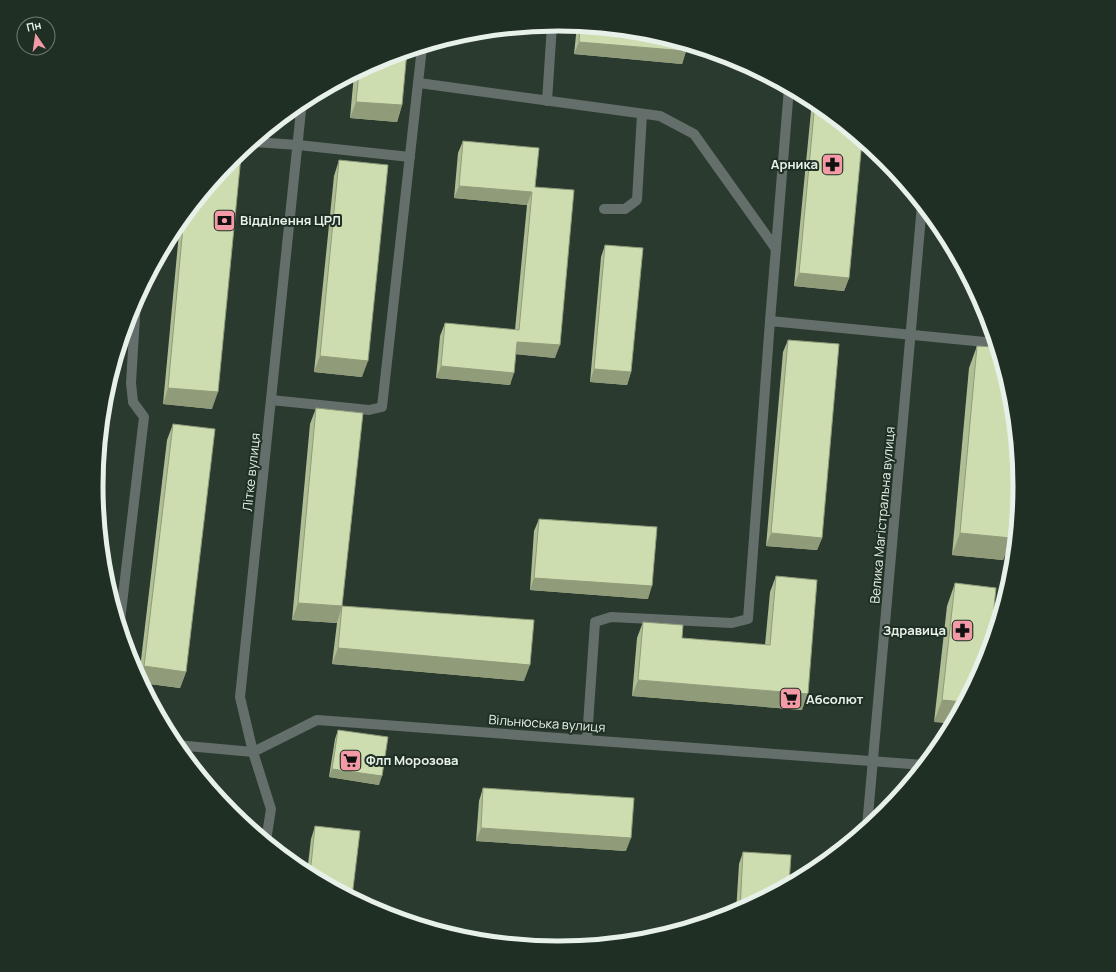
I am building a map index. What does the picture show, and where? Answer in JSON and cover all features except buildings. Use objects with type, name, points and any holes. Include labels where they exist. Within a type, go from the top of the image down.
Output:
[{"type":"street","points":[[547,101],[552,31]]},
{"type":"street","points":[[271,400],[369,410],[382,407],[421,52]]},
{"type":"street","points":[[418,83],[660,116],[694,134],[776,249]]},
{"type":"street","points":[[587,739],[595,622],[611,617],[732,623],[748,619],[789,94]]},
{"type":"street","name":"Літке вулиця","points":[[267,835],[271,809],[253,752],[240,697],[301,111]]},
{"type":"street","points":[[604,209],[625,209],[637,200],[642,114]]},
{"type":"street","points":[[260,142],[298,145],[410,158]]},
{"type":"street","name":"Велика Магістральна вулиця","points":[[868,819],[921,212]]},
{"type":"street","points":[[121,611],[144,416],[133,402],[131,382],[135,320]]},
{"type":"street","points":[[770,321],[990,342]]},
{"type":"street","name":"Вільнюська вулиця","points":[[253,752],[317,720],[918,764]]},
{"type":"street","points":[[185,746],[253,752]]},
{"type":"place","name":"Арника","points":[[833,164]]},
{"type":"place","name":"Відділення ЦРЛ","points":[[224,220]]},
{"type":"place","name":"Здравица","points":[[962,630]]},
{"type":"place","name":"Абсолют","points":[[791,699]]},
{"type":"place","name":"Флп Морозова","points":[[350,760]]}]
